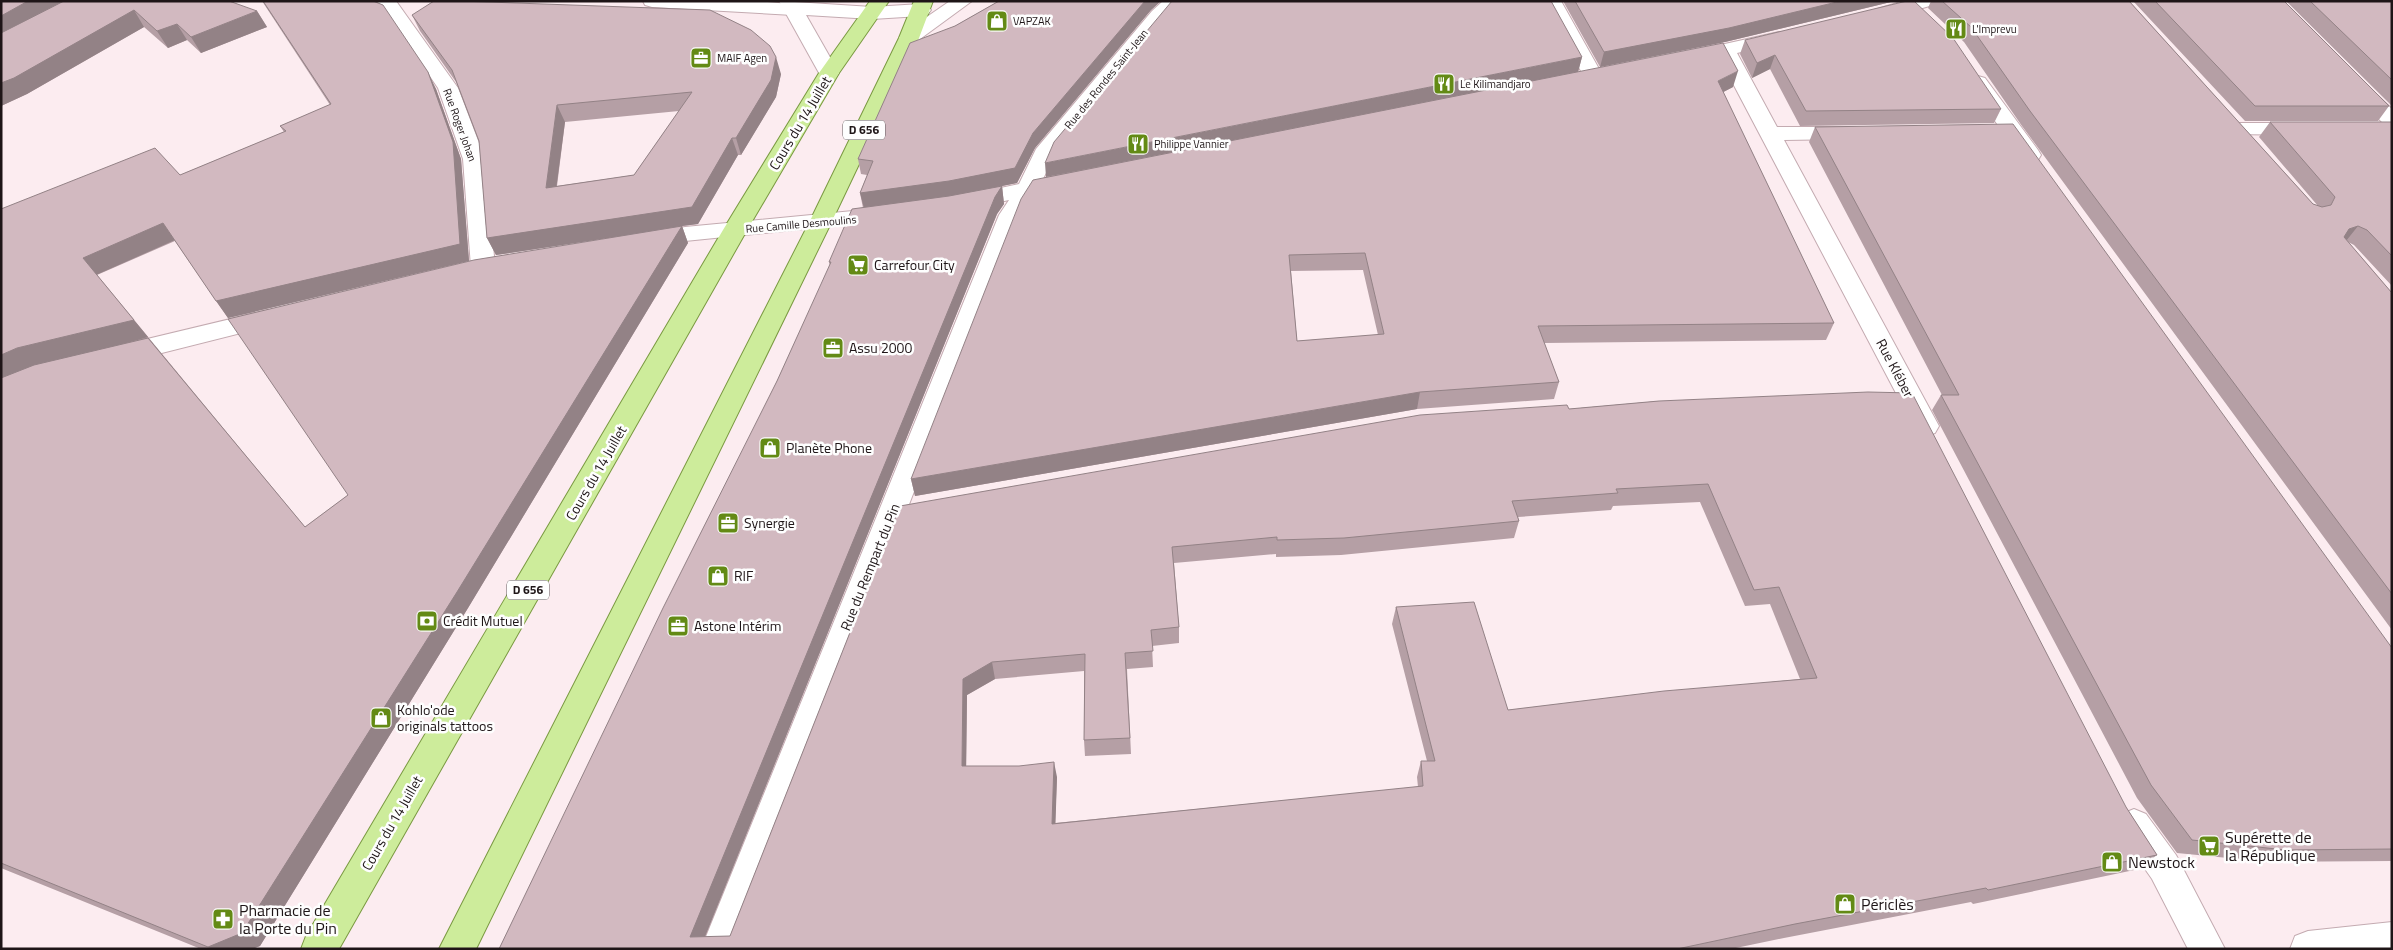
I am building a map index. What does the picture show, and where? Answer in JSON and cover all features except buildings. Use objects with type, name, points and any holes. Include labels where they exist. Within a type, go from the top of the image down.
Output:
[{"type":"main road","name":"D 656","points":[[457,949],[820,223],[923,6]]},
{"type":"main road","name":"Cours du 14 Juillet","points":[[319,949],[735,230],[829,74],[876,7]]},
{"type":"street","name":"Rue Roger Johan","points":[[386,1],[399,16],[448,88],[474,159],[483,267]]},
{"type":"street","points":[[652,1],[876,7],[923,6],[952,1]]},
{"type":"street","points":[[909,38],[963,1]]},
{"type":"street","name":"Rue des Rondes Saint-Jean","points":[[1028,188],[1044,154],[1158,15],[1175,1]]},
{"type":"street","points":[[1551,1],[1592,76]]},
{"type":"street","points":[[791,5],[829,74]]},
{"type":"street","points":[[1861,20],[1922,9]]},
{"type":"street","points":[[1668,61],[1793,35]]},
{"type":"street","name":"Rue Kléber","points":[[1725,50],[1770,134],[1897,396],[1938,448]]},
{"type":"street","points":[[1965,63],[2003,131],[2042,172]]},
{"type":"street","points":[[2342,72],[2385,126]]},
{"type":"street","points":[[2256,149],[2232,121],[2325,129]]},
{"type":"street","points":[[1770,134],[1867,133]]},
{"type":"street","points":[[943,206],[1087,176]]},
{"type":"street","name":"Rue du Rempart du Pin","points":[[719,949],[1007,222],[1028,188]]},
{"type":"street","name":"Rue Camille Desmoulins","points":[[627,243],[685,234],[820,223],[906,212]]},
{"type":"street","points":[[100,359],[292,313]]},
{"type":"street","points":[[892,512],[921,507]]},
{"type":"street","points":[[2119,801],[2164,867],[2207,949]]},
{"type":"street","points":[[2308,949],[2392,940]]},
{"type":"place","name":"VAPZAK","points":[[997,21]]},
{"type":"place","name":"L'Imprevu","points":[[1956,29]]},
{"type":"place","name":"MAIF Agen","points":[[701,58]]},
{"type":"place","name":"Le Kilimandjaro","points":[[1444,84]]},
{"type":"place","name":"Philippe Vannier","points":[[1138,144]]},
{"type":"place","name":"Carrefour City","points":[[858,265]]},
{"type":"place","name":"Assu 2000","points":[[833,348]]},
{"type":"place","name":"Planète Phone","points":[[770,448]]},
{"type":"place","name":"Synergie","points":[[728,523]]},
{"type":"place","name":"RIF","points":[[718,576]]},
{"type":"place","name":"Crédit Mutuel","points":[[427,621]]},
{"type":"place","name":"Astone Intérim","points":[[678,626]]},
{"type":"place","name":"Kohlo'ode originals tattoos","points":[[381,718]]},
{"type":"place","name":"Supérette de la République","points":[[2209,846]]},
{"type":"place","name":"Newstock","points":[[2112,862]]},
{"type":"place","name":"Périclès","points":[[1845,904]]},
{"type":"place","name":"Pharmacie de la Porte du Pin","points":[[223,919]]}]
